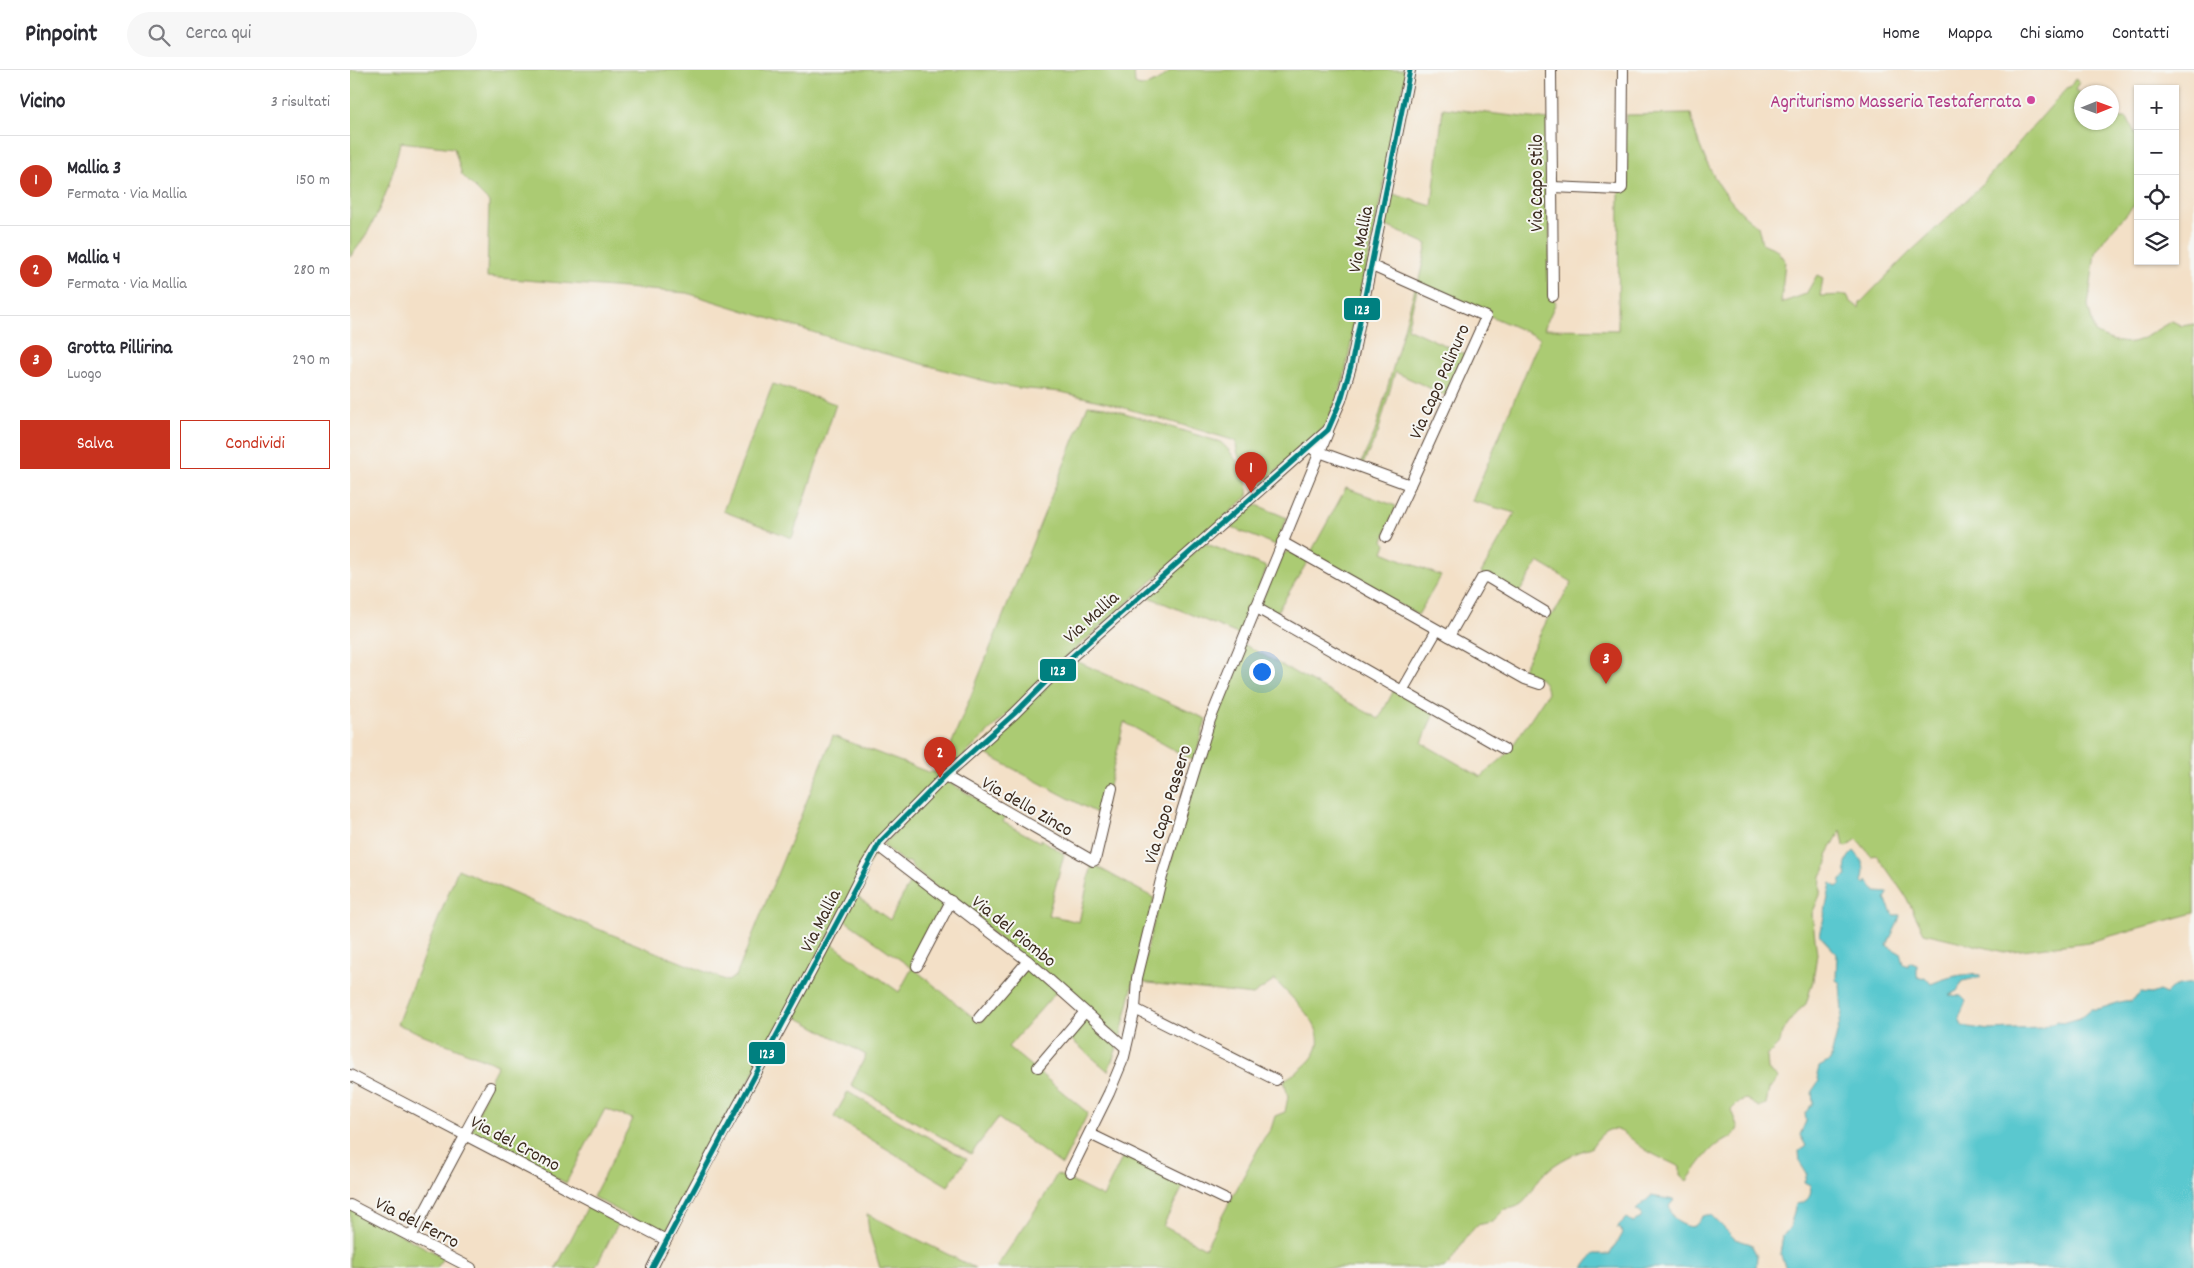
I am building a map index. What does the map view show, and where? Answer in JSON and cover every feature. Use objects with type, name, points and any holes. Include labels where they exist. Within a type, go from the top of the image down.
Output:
[{"type":"street","name":"Via Mallia","points":[[652,1268],[700,1174],[774,1044],[878,846],[945,776],[1132,601],[1328,430],[1341,400],[1351,366],[1410,70]]},
{"type":"street","name":"Via Capo Stilo","points":[[1551,70],[1553,296]]},
{"type":"street","points":[[1553,187],[1619,190],[1622,188],[1623,70]]},
{"type":"street","name":"Via Capo Palinuro","points":[[1372,266],[1486,317],[1410,485]]},
{"type":"street","name":"Via Capo Passero","points":[[1070,1172],[1109,1094],[1126,1048],[1136,1009],[1137,978],[1161,880],[1210,720],[1328,430]]},
{"type":"street","points":[[1308,448],[1410,485],[1386,536]]},
{"type":"street","points":[[1282,542],[1525,679],[1540,684]]},
{"type":"street","points":[[1449,636],[1482,578],[1487,578],[1545,612]]},
{"type":"street","points":[[1255,607],[1504,749]]},
{"type":"street","points":[[1402,691],[1437,630]]},
{"type":"street","name":"Via dello Zinco","points":[[945,776],[1093,861],[1096,860],[1112,788]]},
{"type":"street","name":"Via del Piombo","points":[[878,846],[1028,961],[1126,1048]]},
{"type":"street","points":[[917,966],[951,901]]},
{"type":"street","points":[[979,1018],[1028,961]]},
{"type":"street","points":[[1136,1009],[1276,1080]]},
{"type":"street","points":[[1038,1067],[1084,1012]]},
{"type":"street","name":"Via del Cromo","points":[[350,1076],[666,1240]]},
{"type":"street","points":[[411,1237],[490,1087]]},
{"type":"street","points":[[1090,1134],[1224,1199]]},
{"type":"street","name":"Via del Ferro","points":[[350,1205],[470,1268]]},
{"type":"green space","points":[[350,70],[1134,70],[1135,84],[1145,86],[1173,70],[1407,70],[1344,378],[1337,399],[1324,428],[1262,484],[1257,486],[1249,478],[1242,466],[1236,441],[1108,403],[1061,392],[1018,388],[992,383],[864,348],[687,293],[487,277],[489,202],[462,175],[454,148],[400,142],[388,188],[376,217],[360,245],[350,257]]},
{"type":"green space","points":[[2075,79],[2079,82],[2078,85],[2074,85],[2074,130],[2119,130],[2119,118],[2127,118],[2134,131],[2134,206],[2106,237],[2095,253],[2088,306],[2095,333],[2108,339],[2127,343],[2143,338],[2172,321],[2182,326],[2194,324],[2194,913],[2089,942],[2004,952],[1924,933],[1906,897],[1877,855],[1871,856],[1857,839],[1847,847],[1844,846],[1841,830],[1827,855],[1828,863],[1821,876],[1820,895],[1812,914],[1817,954],[1813,981],[1806,1004],[1796,1013],[1782,1032],[1780,1043],[1767,1056],[1768,1070],[1778,1078],[1769,1089],[1766,1104],[1759,1107],[1746,1099],[1740,1101],[1731,1110],[1738,1128],[1736,1132],[1710,1151],[1687,1181],[1680,1175],[1680,1167],[1651,1153],[1621,1131],[1614,1129],[1607,1131],[1599,1137],[1591,1148],[1567,1157],[1551,1168],[1541,1177],[1520,1205],[1505,1209],[1492,1222],[1477,1225],[1467,1236],[1449,1264],[1443,1268],[996,1268],[1044,1197],[1057,1174],[1103,1197],[1124,1154],[1185,1183],[1163,1226],[1205,1248],[1264,1138],[1271,1129],[1275,1116],[1285,1112],[1288,1097],[1284,1080],[1303,1067],[1314,1055],[1318,1043],[1317,1031],[1310,1019],[1275,980],[1253,995],[1148,983],[1140,977],[1187,809],[1243,644],[1379,719],[1394,690],[1434,713],[1422,743],[1481,777],[1507,754],[1547,694],[1542,680],[1521,673],[1548,618],[1555,612],[1572,582],[1538,562],[1519,593],[1481,573],[1515,513],[1472,501],[1540,338],[1418,284],[1427,244],[1384,225],[1390,193],[1432,206],[1443,108],[1549,120],[1550,296],[1556,302],[1544,329],[1618,330],[1619,194],[1626,115],[1691,114],[1706,161],[1723,191],[1745,216],[1758,226],[1762,243],[1776,249],[1785,261],[1781,303],[1806,294],[1817,275],[1823,278],[1820,296],[1847,295],[1850,301],[1859,308],[1860,303],[1907,255],[1975,192],[2070,87]]},
{"type":"green space","points":[[1415,289],[1417,290],[1407,328],[1466,355],[1447,396],[1395,372],[1378,433],[1363,464],[1361,463],[1375,432]]},
{"type":"green space","points":[[773,384],[836,404],[792,538],[723,511]]},
{"type":"green space","points":[[1088,405],[1105,407],[1220,442],[1240,466],[1247,482],[1248,496],[1065,658],[888,829],[664,1235],[593,1197],[633,1119],[605,1109],[566,1183],[471,1134],[489,1082],[498,1065],[397,1024],[458,869],[563,915],[728,981],[736,976],[833,736],[928,772],[936,772],[943,765]]},
{"type":"green space","points":[[1346,488],[1396,506],[1383,541],[1386,544],[1383,552],[1441,576],[1418,615],[1310,554]]},
{"type":"green space","points":[[1250,502],[1287,518],[1276,545],[1224,525]]},
{"type":"green space","points":[[1204,543],[1267,567],[1240,635],[1144,595]]},
{"type":"green space","points":[[1288,550],[1308,561],[1275,615],[1260,605],[1282,553],[1285,554]]},
{"type":"green space","points":[[1074,660],[1206,719],[1194,761],[1124,722],[1102,816],[978,750]]},
{"type":"green space","points":[[944,780],[1006,815],[1003,822],[1040,842],[1041,839],[1064,854],[1048,915],[1079,922],[1092,864],[1154,898],[1120,1038],[913,868],[910,862],[904,862],[883,845]]},
{"type":"green space","points":[[913,876],[946,900],[913,968],[980,1023],[1028,967],[1057,991],[1008,1047],[1088,1113],[1062,1165],[998,1118],[971,1154],[851,1085],[866,1055],[793,1015],[831,943],[899,992],[912,968],[843,919],[855,895],[890,920]]},
{"type":"green space","points":[[1084,1016],[1118,1045],[1108,1071],[1067,1036]]},
{"type":"green space","points":[[848,1092],[967,1159],[948,1186],[834,1117]]},
{"type":"green space","points":[[589,1204],[620,1220],[595,1268],[556,1268]]},
{"type":"green space","points":[[350,1208],[443,1257],[437,1268],[350,1267]]},
{"type":"green space","points":[[867,1214],[975,1268],[880,1268],[869,1232]]},
{"type":"water","points":[[1854,851],[1863,865],[1862,882],[1866,884],[1867,880],[1876,892],[1888,893],[1885,899],[1893,915],[1900,915],[1887,946],[1900,953],[1903,964],[1908,966],[1909,962],[1917,965],[1917,975],[1919,978],[1925,977],[1931,984],[1955,976],[1980,975],[1980,977],[1963,981],[1957,991],[1949,995],[1961,996],[1966,1001],[1959,1018],[1962,1026],[1989,1030],[2041,1028],[2057,1021],[2063,1023],[2080,1018],[2091,1009],[2131,1001],[2141,993],[2151,994],[2159,991],[2166,994],[2176,986],[2194,983],[2194,1268],[1786,1268],[1780,1254],[1783,1236],[1790,1227],[1796,1204],[1806,1200],[1811,1192],[1810,1185],[1804,1182],[1807,1174],[1800,1163],[1799,1151],[1806,1146],[1800,1135],[1806,1121],[1805,1113],[1813,1103],[1812,1091],[1819,1081],[1817,1075],[1819,1067],[1830,1061],[1842,1013],[1840,983],[1836,980],[1837,954],[1820,936],[1831,883],[1836,887],[1847,876],[1846,863]]},
{"type":"water","points":[[1651,1196],[1674,1200],[1669,1206],[1673,1217],[1677,1221],[1689,1226],[1693,1227],[1702,1217],[1711,1215],[1735,1239],[1751,1244],[1757,1256],[1756,1268],[1583,1268],[1594,1254],[1610,1254],[1622,1233],[1620,1228],[1617,1228],[1627,1218],[1633,1222],[1641,1218],[1642,1214],[1636,1210]]},
{"type":"transit line","name":"123","points":[[652,1268],[880,842],[945,776],[1014,714],[1068,660],[1328,430],[1341,400],[1351,366],[1410,70]]},
{"type":"place","name":"Agriturismo Masseria Testaferrata","points":[[2031,100]]},
{"type":"place","name":"Mallia 3","points":[[1251,493]]},
{"type":"place","name":"Grotta Pillirina","points":[[1606,684]]},
{"type":"place","name":"Mallia 4","points":[[940,778]]}]
